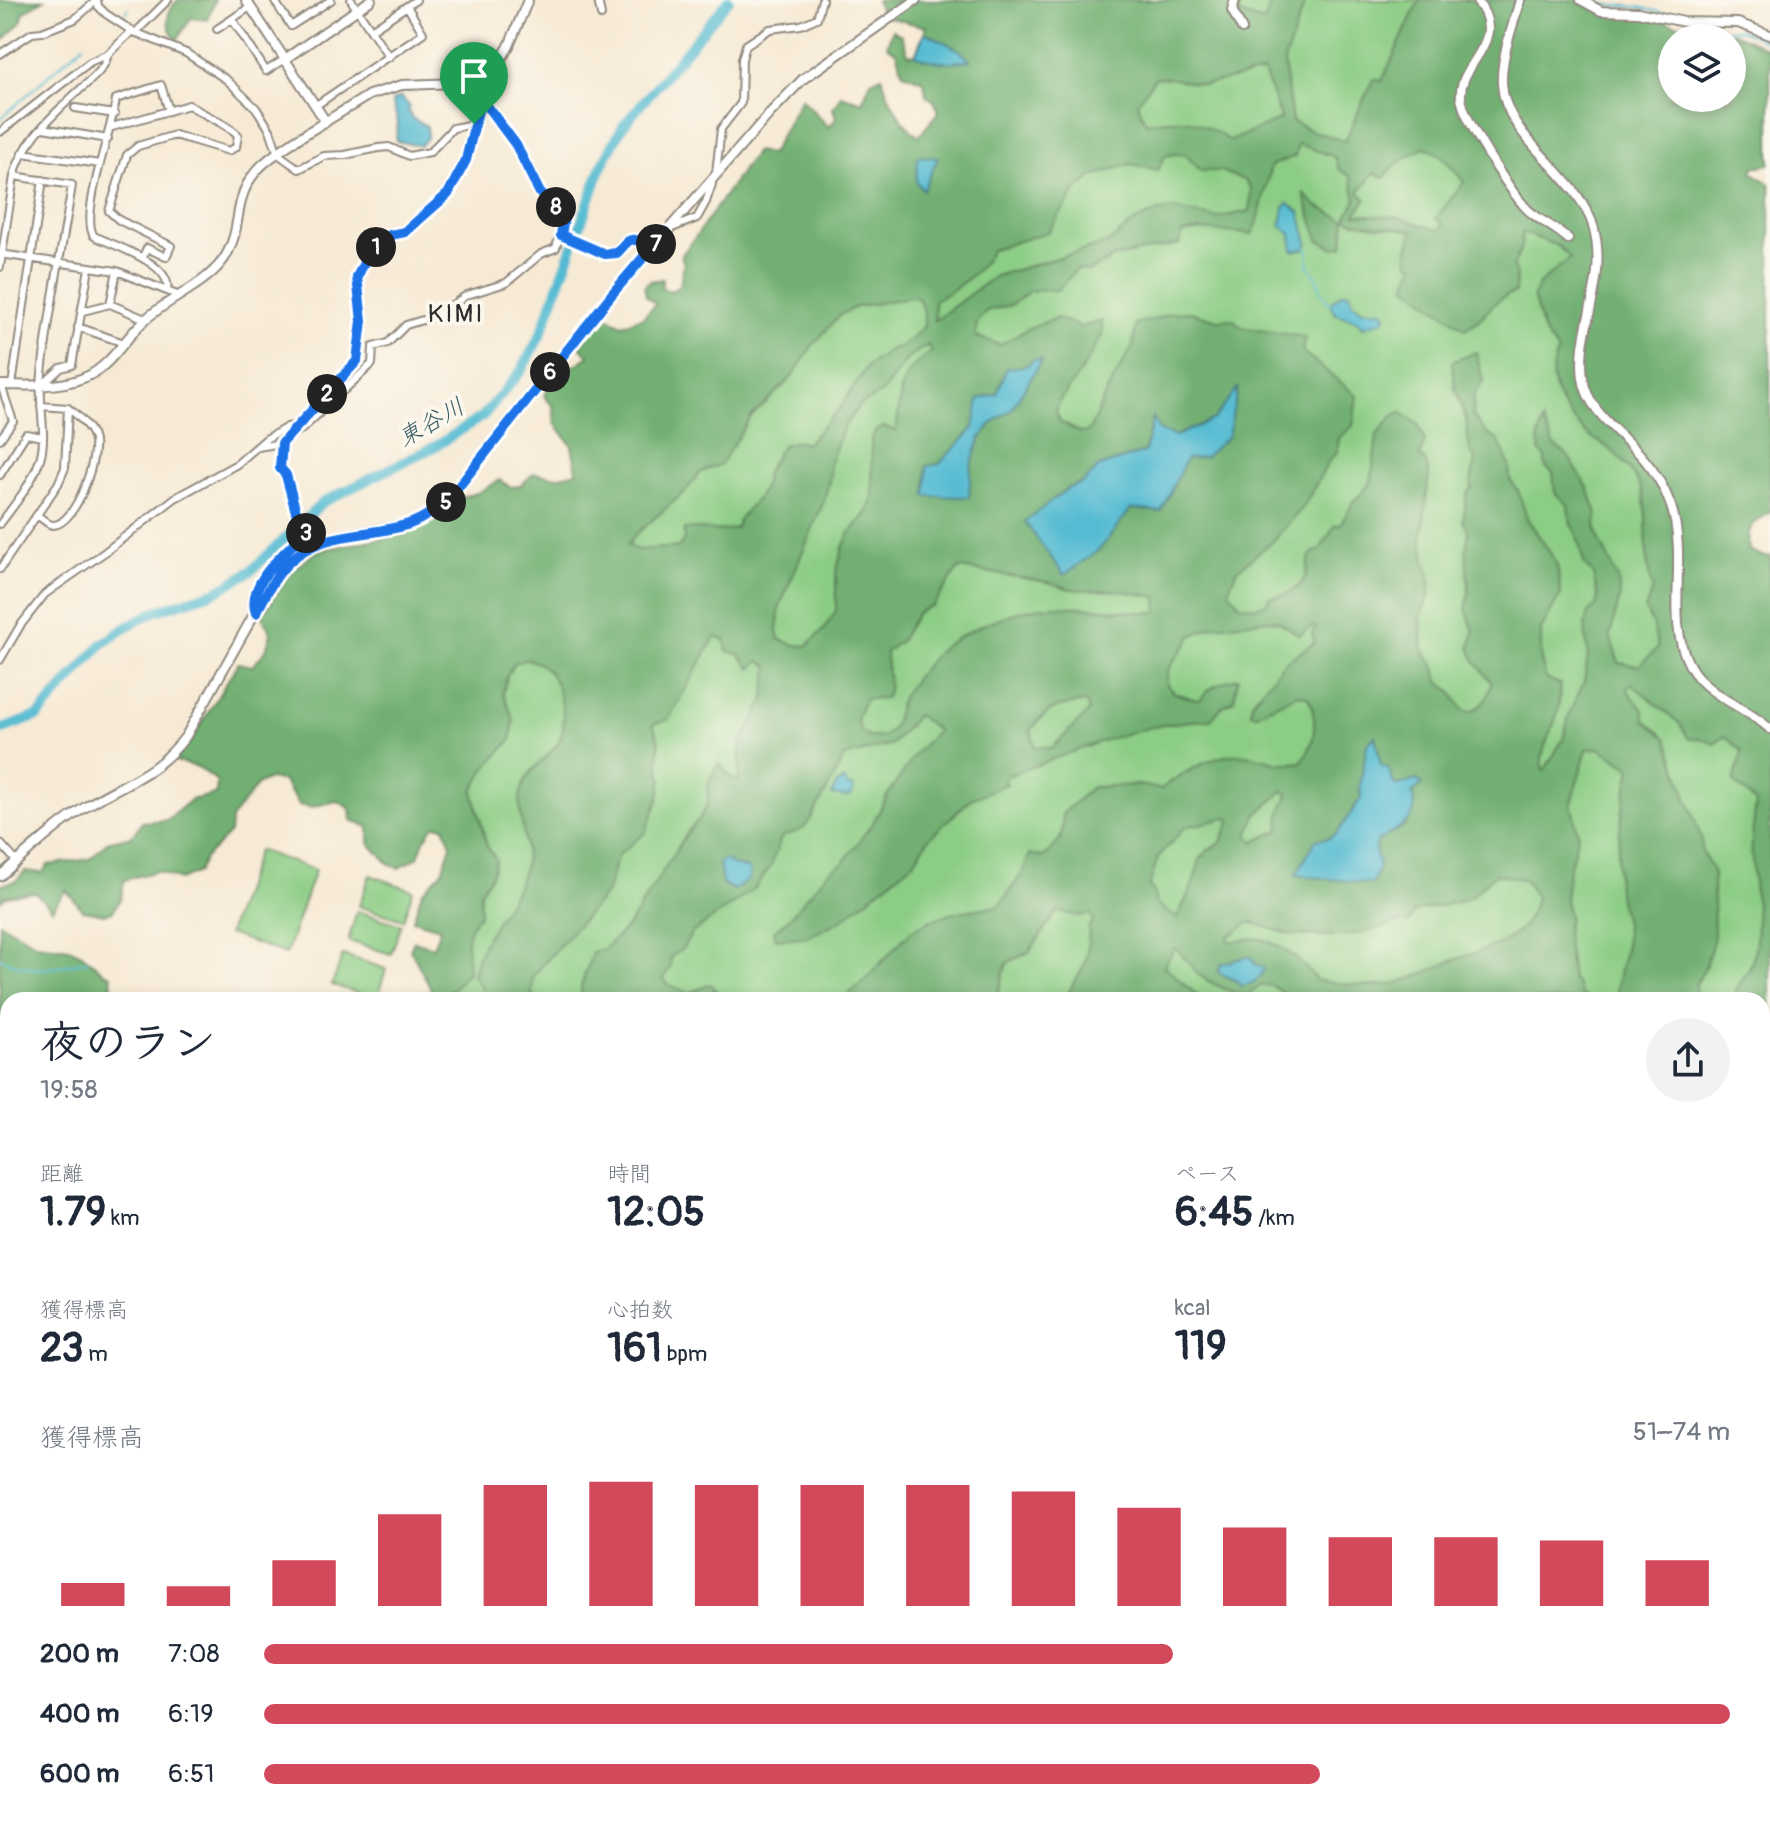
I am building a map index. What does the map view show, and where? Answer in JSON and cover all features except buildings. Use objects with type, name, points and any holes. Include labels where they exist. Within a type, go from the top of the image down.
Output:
[{"type":"street","points":[[97,0],[98,6],[106,14],[134,32],[186,53],[227,80],[256,108],[270,130],[278,154],[299,169],[324,156],[378,148],[389,147],[409,156],[430,152],[453,128],[474,124]]},
{"type":"street","points":[[0,54],[32,33],[75,19],[97,0]]},
{"type":"street","points":[[0,132],[90,62],[108,54],[168,0]]},
{"type":"street","points":[[274,0],[291,26],[331,0]]},
{"type":"street","points":[[313,0],[319,8]]},
{"type":"street","points":[[351,0],[389,57]]},
{"type":"street","points":[[232,19],[266,71],[371,0]]},
{"type":"street","points":[[371,30],[416,0]]},
{"type":"street","points":[[256,613],[253,599],[258,584],[309,529],[297,513],[286,475],[280,468],[282,443],[357,361],[362,321],[357,277],[366,259],[390,235],[405,232],[442,201],[460,174],[481,98],[509,46],[528,0]]},
{"type":"street","points":[[598,0],[601,15]]},
{"type":"street","points":[[563,237],[605,254],[617,253],[632,238],[648,243],[657,234],[697,218],[716,173],[721,129],[741,103],[742,59],[746,45],[770,29],[809,23],[817,18],[822,0]]},
{"type":"street","points":[[0,876],[70,817],[144,777],[174,752],[278,574],[301,552],[335,537],[410,524],[448,500],[612,294],[716,173],[803,79],[916,0]]},
{"type":"street","points":[[1235,0],[1232,10],[1242,29]]},
{"type":"street","points":[[1476,0],[1486,16],[1487,33],[1461,89],[1464,112],[1527,209],[1568,239]]},
{"type":"street","points":[[1520,0],[1503,69],[1505,102],[1517,123],[1578,195],[1590,216],[1597,247],[1596,287],[1582,363],[1587,393],[1604,418],[1653,471],[1671,506],[1680,548],[1678,632],[1687,661],[1703,683],[1770,729]]},
{"type":"street","points":[[1581,0],[1601,11],[1638,12],[1684,22],[1738,23],[1770,35]]},
{"type":"street","points":[[217,29],[248,4],[326,122]]},
{"type":"street","points":[[315,106],[423,33],[407,6]]},
{"type":"street","points":[[0,267],[14,176],[22,153],[71,97],[105,67],[108,54]]},
{"type":"street","points":[[0,439],[13,421],[1,385],[66,384],[91,375],[145,319],[204,278],[221,262],[233,236],[240,198],[262,165],[369,95],[388,88],[488,82]]},
{"type":"street","points":[[167,290],[168,283],[161,271],[91,232],[89,222],[116,99],[161,85],[169,111]]},
{"type":"street","points":[[289,435],[302,429],[372,364],[373,347],[388,343],[406,325],[436,316],[467,295],[513,278],[541,254],[556,248],[563,237],[562,212],[540,193],[516,145],[481,98]]},
{"type":"street","points":[[112,127],[189,105],[208,119],[234,130],[238,143],[233,150],[224,151],[169,135],[138,146],[127,155],[109,211],[119,220],[171,246],[166,257],[147,248],[142,258]]},
{"type":"street","points":[[75,108],[115,114]]},
{"type":"street","points":[[43,128],[108,139]]},
{"type":"street","points":[[22,153],[100,164]]},
{"type":"street","points":[[0,524],[41,460],[41,386],[72,185],[14,176]]},
{"type":"street","points":[[12,385],[43,180]]},
{"type":"street","points":[[1,254],[117,271],[177,295]]},
{"type":"street","points":[[41,386],[61,368],[72,365],[89,268]]},
{"type":"street","points":[[110,304],[117,271]]},
{"type":"street","points":[[83,311],[110,304],[145,319]]},
{"type":"street","points":[[78,327],[124,343]]},
{"type":"street","points":[[37,515],[49,525],[54,525],[64,520],[80,500],[88,481],[94,437],[68,408],[41,406]]},
{"type":"street","points":[[0,569],[65,468],[68,408]]},
{"type":"street","points":[[0,660],[20,626],[45,594],[175,498],[237,464],[255,447],[287,427],[296,426]]},
{"type":"street","points":[[0,475],[26,434],[43,437]]},
{"type":"street","points":[[255,447],[282,443]]},
{"type":"street","points":[[0,843],[17,862]]},
{"type":"green space","points":[[0,0],[44,0],[24,12],[21,22],[0,44]]},
{"type":"green space","points":[[178,0],[215,0],[207,20],[191,18],[177,40],[170,30],[168,19]]},
{"type":"green space","points":[[876,0],[1242,0],[1238,14],[1264,22],[1272,0],[1306,0],[1284,62],[1292,121],[1345,141],[1373,79],[1382,81],[1419,0],[1576,0],[1609,15],[1674,24],[1658,24],[1658,112],[1746,112],[1746,39],[1770,50],[1770,164],[1754,167],[1752,172],[1770,184],[1770,512],[1752,527],[1748,542],[1749,550],[1770,556],[1770,992],[1736,992],[1752,962],[1756,944],[1752,846],[1756,803],[1734,782],[1742,751],[1725,736],[1715,744],[1700,738],[1689,739],[1679,723],[1632,684],[1628,686],[1629,692],[1644,711],[1645,720],[1667,739],[1702,841],[1702,852],[1713,871],[1714,937],[1696,992],[1617,992],[1626,934],[1617,877],[1618,845],[1631,768],[1599,748],[1587,749],[1571,803],[1578,835],[1568,874],[1565,900],[1569,916],[1566,933],[1572,979],[1580,992],[1281,992],[1272,986],[1262,985],[1252,992],[1232,992],[1201,976],[1175,948],[1164,966],[1194,992],[1069,992],[1085,961],[1089,926],[1093,922],[1091,914],[1080,916],[1057,912],[1029,952],[1007,963],[998,992],[851,992],[911,931],[921,925],[942,916],[999,906],[1022,874],[1030,854],[1043,857],[1053,848],[1062,833],[1062,814],[1092,787],[1139,785],[1161,789],[1201,764],[1236,754],[1278,762],[1301,762],[1310,747],[1314,731],[1308,697],[1298,694],[1255,715],[1251,713],[1252,702],[1285,662],[1314,643],[1316,627],[1299,635],[1278,621],[1270,620],[1213,626],[1191,636],[1172,664],[1167,685],[1175,693],[1197,700],[1216,685],[1238,678],[1234,700],[1223,706],[1210,720],[1132,732],[1007,776],[1004,782],[1007,784],[971,799],[929,838],[914,862],[840,921],[807,937],[776,939],[774,931],[829,871],[843,863],[874,821],[916,753],[937,730],[917,715],[892,744],[844,757],[807,824],[781,838],[771,866],[754,889],[692,933],[682,949],[671,957],[670,968],[664,978],[667,984],[687,992],[581,992],[581,986],[592,953],[604,949],[628,926],[689,830],[700,818],[708,803],[707,786],[718,763],[739,781],[740,746],[764,701],[769,666],[759,661],[751,669],[739,654],[727,651],[725,640],[715,637],[668,720],[653,724],[659,741],[662,780],[659,798],[645,833],[617,856],[607,892],[533,976],[532,992],[482,992],[473,976],[482,946],[512,896],[524,867],[526,856],[520,805],[524,783],[555,747],[562,733],[561,702],[550,673],[528,659],[514,663],[503,693],[514,720],[511,740],[485,769],[473,791],[487,846],[496,859],[492,874],[480,892],[480,914],[468,935],[468,973],[449,992],[431,992],[410,949],[414,941],[433,947],[440,928],[413,920],[422,892],[442,872],[451,845],[444,826],[434,826],[424,840],[418,857],[399,868],[389,864],[369,843],[369,827],[351,820],[350,808],[337,801],[311,807],[299,805],[283,781],[269,779],[258,784],[231,819],[230,833],[205,858],[198,872],[180,880],[157,871],[124,880],[121,898],[113,911],[104,914],[83,910],[66,890],[52,909],[35,892],[6,896],[0,901],[0,885],[16,881],[25,871],[42,873],[48,865],[90,859],[107,842],[132,836],[142,822],[167,820],[191,800],[216,794],[217,781],[198,767],[174,761],[191,741],[238,663],[253,666],[266,650],[271,633],[262,617],[289,573],[317,551],[404,534],[446,514],[461,497],[477,493],[500,480],[510,487],[520,486],[534,473],[556,477],[577,472],[572,446],[555,423],[553,406],[544,396],[557,377],[589,356],[580,346],[606,315],[622,325],[643,317],[656,304],[646,296],[644,286],[650,281],[663,279],[661,288],[671,291],[680,285],[684,263],[681,256],[756,151],[771,154],[801,98],[829,127],[836,119],[833,108],[841,95],[862,102],[871,81],[882,76],[896,109],[906,125],[919,136],[939,111],[934,101],[926,95],[924,81],[903,73],[896,52],[887,46],[892,30],[901,35],[908,54],[915,55],[926,27],[883,16]],"holes":[[[1264,72],[1281,119],[1230,141],[1190,121],[1146,123],[1137,103],[1155,78],[1204,85]],[[1298,144],[1335,157],[1339,169],[1351,177],[1356,200],[1346,218],[1413,231],[1408,249],[1409,262],[1414,265],[1406,286],[1465,329],[1499,300],[1515,292],[1516,274],[1513,268],[1521,247],[1522,232],[1558,246],[1570,258],[1539,284],[1533,296],[1543,331],[1558,352],[1552,374],[1563,406],[1586,433],[1619,458],[1641,490],[1646,517],[1647,561],[1653,589],[1645,609],[1658,648],[1639,666],[1619,663],[1610,636],[1620,597],[1618,579],[1596,528],[1597,514],[1588,488],[1568,456],[1554,445],[1543,421],[1538,441],[1540,452],[1545,456],[1545,466],[1553,473],[1555,493],[1568,505],[1571,525],[1576,532],[1584,563],[1593,575],[1598,598],[1596,606],[1588,613],[1585,626],[1588,656],[1584,682],[1570,712],[1563,739],[1544,771],[1542,758],[1558,710],[1560,684],[1546,679],[1541,659],[1541,630],[1561,594],[1558,571],[1556,562],[1527,518],[1518,490],[1510,480],[1509,464],[1498,440],[1487,434],[1473,416],[1474,396],[1483,381],[1476,352],[1452,362],[1455,388],[1466,419],[1470,453],[1476,458],[1463,522],[1469,531],[1466,549],[1469,594],[1466,609],[1474,632],[1470,647],[1475,661],[1492,683],[1485,700],[1470,712],[1463,710],[1451,691],[1439,681],[1434,665],[1423,650],[1421,617],[1430,592],[1430,574],[1422,538],[1429,473],[1420,456],[1425,441],[1418,424],[1400,412],[1377,435],[1371,483],[1354,501],[1340,525],[1335,525],[1319,551],[1313,552],[1302,582],[1292,590],[1269,597],[1267,603],[1256,607],[1240,605],[1230,592],[1237,570],[1274,540],[1304,506],[1330,459],[1337,453],[1339,438],[1353,426],[1357,396],[1302,351],[1305,337],[1241,327],[1233,319],[1217,320],[1191,312],[1170,313],[1136,323],[1133,346],[1107,391],[1089,431],[1081,433],[1060,422],[1056,411],[1102,335],[1102,321],[1081,327],[1057,318],[1031,327],[1000,345],[975,336],[977,323],[986,311],[1011,305],[1030,291],[1058,290],[1077,269],[1089,271],[1115,257],[1180,244],[1182,233],[1200,230],[1252,234],[1271,166],[1295,156]],[[1424,147],[1442,157],[1464,182],[1436,218],[1443,224],[1441,228],[1436,230],[1398,217],[1356,214],[1366,199],[1359,192],[1374,173],[1384,178],[1395,165]],[[1185,154],[1201,171],[1221,171],[1246,181],[1251,189],[1250,211],[1216,218],[1174,209],[1159,211],[1135,221],[1108,243],[995,276],[935,320],[934,301],[975,272],[991,250],[1048,232],[1075,192],[1093,176],[1131,164],[1158,170],[1165,156]],[[918,298],[924,312],[924,326],[903,346],[891,349],[868,365],[840,408],[806,444],[797,441],[782,445],[766,472],[764,486],[757,499],[739,519],[736,528],[684,529],[684,540],[679,547],[637,550],[628,545],[635,535],[687,490],[699,473],[721,464],[750,418],[792,377],[812,346],[841,314],[856,307]],[[928,345],[932,352],[920,360],[906,377],[900,395],[896,431],[884,427],[876,430],[871,438],[873,496],[867,513],[849,534],[843,547],[836,572],[836,611],[807,646],[779,639],[780,606],[824,501],[830,462],[844,427],[859,406],[882,393],[908,358]],[[1041,361],[1011,410],[991,424],[980,439],[971,466],[969,496],[926,496],[927,466],[939,464],[974,428],[979,399],[997,394],[1007,368]],[[1237,389],[1186,458],[1161,512],[1131,508],[1099,550],[1068,488],[1083,483],[1099,467],[1145,452],[1153,418],[1159,431],[1175,436],[1214,419]],[[959,568],[1048,582],[1070,589],[1122,591],[1157,597],[1158,612],[1054,606],[998,619],[970,631],[941,649],[903,696],[894,724],[886,735],[869,737],[861,731],[857,719],[865,699],[886,698],[888,692],[886,652],[900,641],[917,613],[933,605]],[[1086,702],[1089,711],[1052,748],[1035,747],[1031,731],[1042,717],[1061,706]],[[1375,737],[1381,765],[1388,769],[1394,784],[1417,780],[1406,824],[1378,841],[1375,849],[1379,866],[1315,841],[1338,832],[1361,798],[1367,745]],[[1283,791],[1288,794],[1280,815],[1279,830],[1254,842],[1248,835],[1256,815]],[[1226,818],[1231,820],[1220,844],[1209,849],[1200,860],[1177,918],[1156,903],[1149,886],[1158,857],[1185,827]],[[1496,874],[1523,879],[1536,897],[1526,922],[1508,939],[1389,985],[1363,986],[1317,981],[1300,962],[1269,941],[1229,941],[1228,937],[1250,922],[1292,935],[1335,936],[1363,933],[1400,922],[1409,923],[1414,912],[1466,899]],[[1251,957],[1263,969],[1259,978],[1240,985],[1228,977],[1221,964]]]},
{"type":"green space","points":[[1242,0],[1272,0],[1265,23],[1238,14]]},
{"type":"green space","points":[[1280,0],[1472,0],[1595,252],[1640,459],[1757,722],[1770,971],[1762,992],[440,992],[442,911],[497,618],[730,407],[1084,107],[1266,30]]},
{"type":"green space","points":[[1303,193],[1317,206],[1345,220],[1343,246],[1334,248],[1319,240]]},
{"type":"green space","points":[[258,850],[315,870],[286,954],[228,934]]},
{"type":"green space","points":[[370,875],[413,890],[403,920],[359,906]]},
{"type":"green space","points":[[357,911],[401,925],[391,954],[348,941]]},
{"type":"green space","points":[[0,923],[37,944],[69,948],[82,954],[111,975],[112,986],[103,992],[0,992]]},
{"type":"green space","points":[[343,955],[386,969],[379,992],[354,992],[332,985]]},
{"type":"green space","points":[[711,984],[717,992],[691,992]]},
{"type":"water","points":[[925,32],[958,49],[970,60],[942,62],[915,55]]},
{"type":"water","points":[[401,97],[410,107],[408,111],[413,119],[427,126],[427,138],[420,146],[396,141],[398,123],[392,101]]},
{"type":"water","points":[[918,156],[938,158],[923,190],[916,182]]},
{"type":"water","points":[[1288,203],[1300,212],[1308,243],[1304,249],[1293,251],[1291,234],[1281,225]]},
{"type":"water","points":[[1343,292],[1349,293],[1353,303],[1363,310],[1383,310],[1386,316],[1382,321],[1363,327],[1358,321],[1336,314],[1330,304]]},
{"type":"water","points":[[1034,360],[1042,360],[1011,410],[991,424],[980,439],[971,466],[969,497],[926,496],[927,466],[939,464],[974,428],[979,399],[997,394],[1007,368],[1026,366]]},
{"type":"water","points":[[1238,387],[1228,436],[1205,457],[1186,459],[1161,512],[1131,509],[1099,550],[1064,575],[1025,522],[1068,488],[1083,483],[1099,467],[1145,452],[1153,417],[1159,431],[1176,436],[1214,419]]},
{"type":"water","points":[[1375,736],[1381,765],[1388,768],[1394,784],[1417,780],[1422,784],[1412,794],[1414,810],[1411,817],[1378,841],[1375,849],[1379,866],[1373,884],[1296,875],[1316,840],[1329,838],[1338,832],[1361,798],[1367,745]]},
{"type":"water","points":[[845,780],[847,786],[854,787],[852,795],[832,795],[836,785]]},
{"type":"water","points":[[725,859],[750,872],[749,879],[735,890],[722,884],[719,863]]},
{"type":"water","points":[[1251,957],[1255,964],[1264,968],[1261,976],[1252,983],[1240,986],[1239,982],[1218,972],[1221,964]]},
{"type":"waterway","name":"東谷川","points":[[0,730],[38,716],[102,644],[131,624],[156,611],[217,591],[251,571],[323,502],[436,446],[483,416],[521,371],[541,334],[602,165],[623,126],[729,0]]},
{"type":"waterway","points":[[1593,0],[1596,4],[1639,7],[1684,18]]},
{"type":"waterway","points":[[122,19],[129,8]]},
{"type":"waterway","points":[[1746,33],[1770,43]]},
{"type":"waterway","points":[[0,119],[84,44]]},
{"type":"waterway","points":[[1306,247],[1309,251],[1308,266],[1330,304]]},
{"type":"waterway","points":[[0,958],[34,969],[87,961]]},
{"type":"district","name":"KIMI","points":[[456,313]]},
{"type":"route","points":[[481,98],[516,145],[540,193],[562,212],[561,235],[566,239],[605,254],[617,253],[632,238],[648,243],[657,234],[665,232],[448,500],[410,524],[335,537],[301,552],[278,574],[256,613],[253,599],[258,584],[309,529],[296,512],[286,475],[280,468],[282,443],[357,361],[362,321],[357,277],[366,259],[390,235],[405,232],[448,194],[466,160],[474,124],[481,98]]}]
